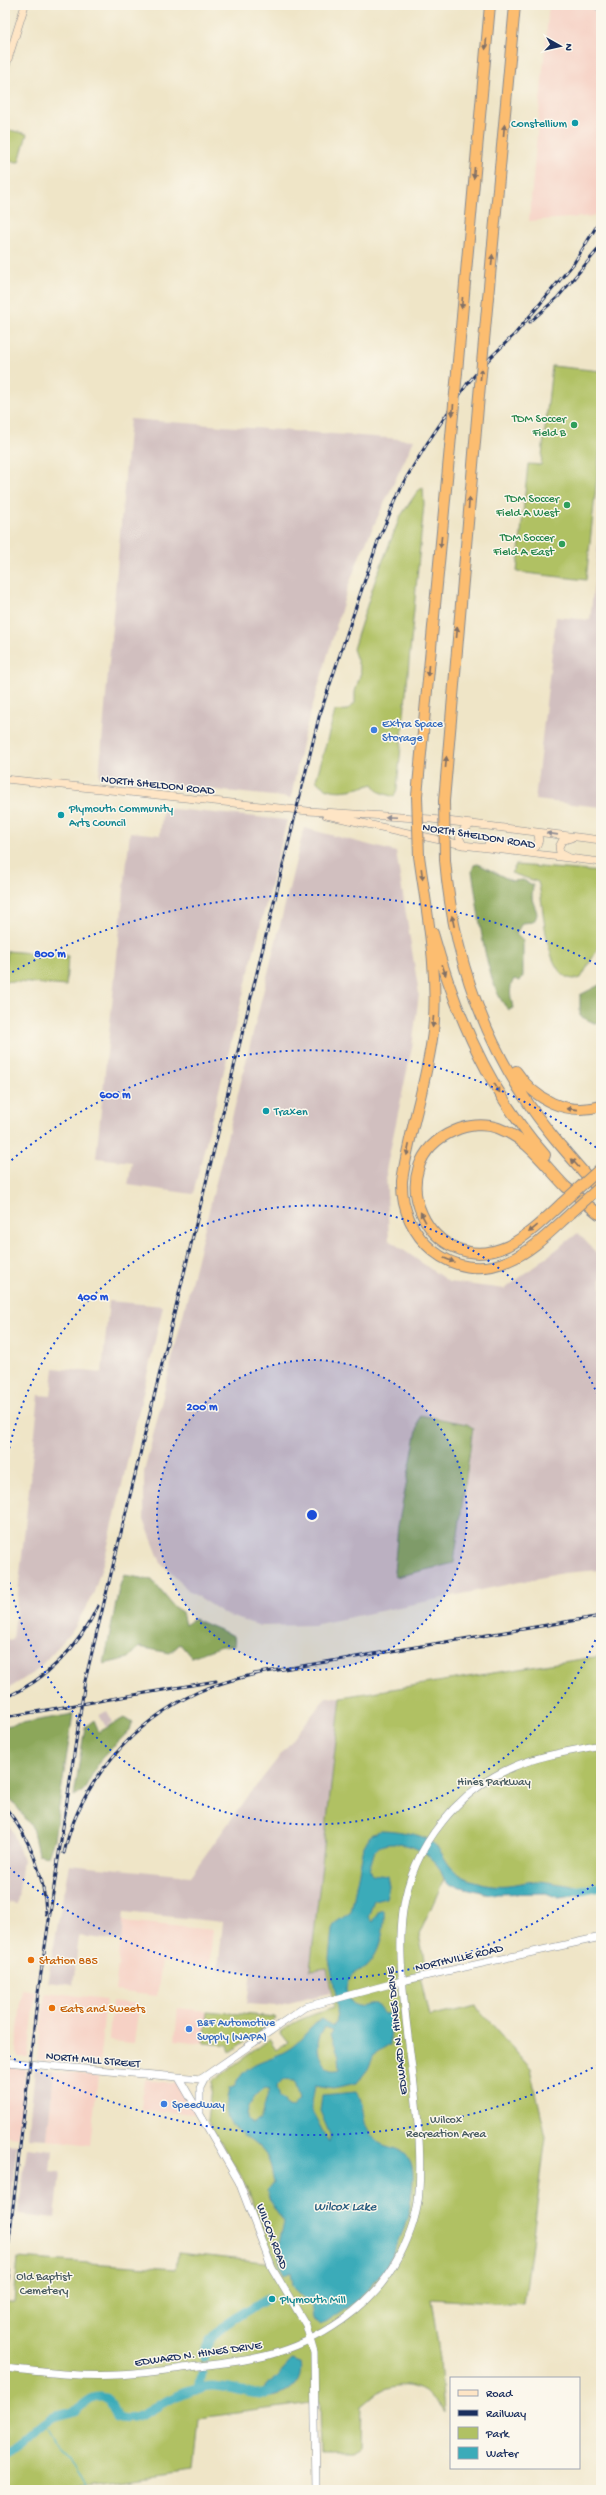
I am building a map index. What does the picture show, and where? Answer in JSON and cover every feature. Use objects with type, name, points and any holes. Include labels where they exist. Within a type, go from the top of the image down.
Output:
[{"type":"highway","points":[[490,5],[417,796],[419,856],[434,983],[434,1014],[430,1050],[402,1181],[403,1201],[408,1218],[420,1239],[433,1251],[454,1262],[482,1267],[498,1265],[519,1256],[538,1243],[601,1186]]},
{"type":"highway","points":[[515,5],[444,801],[445,860],[448,891],[457,939],[471,986],[503,1061],[530,1106],[559,1144],[601,1192]]},
{"type":"highway","points":[[424,891],[438,952],[456,1003],[497,1089],[542,1152],[600,1216]]},
{"type":"highway","points":[[486,1024],[520,1077],[536,1095],[553,1104],[571,1109],[601,1106]]},
{"type":"highway","points":[[600,1216],[566,1186],[525,1143],[506,1131],[491,1126],[462,1128],[438,1140],[422,1162],[416,1182],[419,1209],[428,1227],[449,1245],[468,1251],[489,1252],[508,1246],[521,1238],[562,1203],[601,1168]]},
{"type":"main road","points":[[5,69],[25,5]]},
{"type":"main road","name":"NORTH SHELDON ROAD","points":[[5,779],[308,810],[472,824],[575,838],[601,840]]},
{"type":"main road","name":"NORTH SHELDON ROAD","points":[[308,810],[463,845],[574,860],[601,862]]},
{"type":"main road","points":[[463,845],[459,837],[460,832],[472,824]]},
{"type":"main road","points":[[478,847],[489,844],[536,847],[538,840],[537,832]]},
{"type":"main road","points":[[574,860],[560,853],[559,847],[562,841],[575,838]]},
{"type":"street","name":"EDWARD N. HINES DRIVE","points":[[5,2368],[94,2375],[133,2374],[254,2358],[298,2345],[311,2338],[354,2311],[380,2286],[401,2253],[416,2211],[419,2192],[418,2136],[399,1942],[401,1915],[408,1885],[420,1856],[430,1839],[458,1804],[496,1775],[540,1758],[601,1745]]},
{"type":"street","name":"NORTHVILLE ROAD","points":[[205,2078],[305,2006],[402,1981],[601,1937]]},
{"type":"street","name":"NORTH MILL STREET","points":[[5,2062],[179,2078]]},
{"type":"street","name":"WILCOX ROAD","points":[[179,2078],[239,2182],[272,2268],[311,2338],[314,2353],[316,2490]]},
{"type":"street","points":[[179,2078],[197,2080],[205,2078]]},
{"type":"street","name":"WILCOX ROAD","points":[[200,2114],[200,2088],[205,2078]]},
{"type":"shaded area","points":[[549,5],[601,5],[601,203],[595,216],[529,221]]},
{"type":"shaded area","points":[[130,419],[414,440],[360,555],[347,590],[303,738],[291,798],[99,777]]},
{"type":"shaded area","points":[[601,515],[601,807],[535,800],[556,617],[590,620]]},
{"type":"shaded area","points":[[163,808],[287,820],[193,1194],[128,1185],[132,1162],[96,1158],[130,832],[160,835]]},
{"type":"shaded area","points":[[304,828],[396,852],[419,994],[412,1047],[386,1170],[389,1240],[449,1282],[505,1289],[578,1233],[601,1258],[601,1570],[563,1573],[313,1625],[261,1626],[226,1615],[189,1591],[161,1563],[144,1520],[144,1472]]},
{"type":"shaded area","points":[[109,1301],[163,1306],[106,1554],[94,1592],[74,1629],[36,1671],[5,1691],[5,1639],[13,1640],[39,1395],[51,1396],[54,1368],[102,1373]]},
{"type":"shaded area","points":[[326,1697],[341,1697],[310,1970],[327,1968],[330,1993],[276,2006],[247,2004],[251,1972],[218,1969],[223,1922],[124,1912],[121,1941],[79,1936],[73,1985],[47,1982],[69,1864],[190,1876],[243,1803]]},
{"type":"shaded area","points":[[107,1711],[113,1722],[106,1727],[99,1715]]},
{"type":"shaded area","points":[[5,1816],[13,1832],[23,1860],[17,1904],[5,1902]]},
{"type":"shaded area","points":[[123,1921],[213,1930],[209,1967],[162,1962],[157,1996],[115,1991]]},
{"type":"shaded area","points":[[22,1990],[36,1992],[28,2057],[18,2057],[16,2052]]},
{"type":"shaded area","points":[[45,1992],[106,1999],[99,2066],[37,2060]]},
{"type":"shaded area","points":[[112,2001],[139,2004],[134,2043],[109,2041]]},
{"type":"shaded area","points":[[178,2008],[207,2011],[204,2043],[175,2040]]},
{"type":"shaded area","points":[[5,2066],[26,2069],[18,2137],[5,2135]]},
{"type":"shaded area","points":[[35,2069],[54,2071],[47,2139],[28,2138]]},
{"type":"shaded area","points":[[54,2071],[98,2076],[90,2145],[47,2139]]},
{"type":"shaded area","points":[[144,2079],[177,2084],[195,2114],[141,2110]]},
{"type":"shaded area","points":[[5,2144],[17,2145],[5,2255]]},
{"type":"shaded area","points":[[27,2147],[52,2150],[50,2172],[60,2173],[55,2218],[18,2214]]},
{"type":"green space","points":[[5,129],[27,134],[19,162],[5,161]]},
{"type":"green space","points":[[552,366],[601,371],[601,439],[586,580],[517,572],[528,464],[541,465]]},
{"type":"green space","points":[[423,487],[424,504],[397,789],[394,797],[379,792],[373,784],[343,791],[328,789],[321,786],[316,780],[335,711],[347,710],[355,703],[355,692],[361,672],[353,649],[358,633],[376,578],[400,517],[417,492]]},
{"type":"green space","points":[[478,864],[512,881],[523,880],[533,885],[532,900],[537,915],[533,922],[522,923],[516,934],[523,941],[523,976],[520,981],[514,979],[512,983],[510,993],[513,1008],[509,1010],[501,999],[488,966],[472,871],[474,865]]},
{"type":"green space","points":[[516,865],[601,872],[601,943],[581,978],[569,978],[559,971],[548,942],[538,882],[511,873]]},
{"type":"green space","points":[[7,951],[68,956],[66,986],[5,981]]},
{"type":"green space","points":[[601,984],[601,1023],[594,1023],[580,1016],[580,995]]},
{"type":"green space","points":[[420,1415],[467,1424],[473,1428],[454,1563],[396,1577],[394,1572],[398,1526]]},
{"type":"green space","points":[[124,1575],[152,1580],[174,1607],[182,1612],[185,1625],[194,1619],[234,1636],[235,1645],[222,1646],[191,1657],[180,1644],[170,1653],[139,1647],[129,1658],[104,1664],[119,1588]]},
{"type":"green space","name":"Hines Parkway","points":[[601,1656],[601,1887],[484,1893],[445,1877],[419,1935],[426,1969],[419,1971],[429,2017],[476,2006],[531,2069],[546,2137],[524,2305],[431,2299],[440,2358],[444,2413],[427,2394],[413,2387],[396,2386],[384,2389],[362,2406],[361,2448],[353,2453],[320,2453],[319,2402],[199,2418],[194,2472],[56,2490],[5,2490],[5,2302],[14,2302],[18,2258],[176,2269],[178,2253],[274,2263],[247,2186],[207,2120],[212,2081],[270,2039],[277,2050],[288,2042],[280,2032],[299,2020],[334,2008],[327,1968],[310,1970],[341,1697]]},
{"type":"green space","points":[[73,1714],[54,1839],[48,1856],[38,1854],[32,1827],[14,1803],[5,1797],[5,1726]]},
{"type":"green space","points":[[124,1718],[132,1723],[130,1730],[101,1759],[83,1791],[74,1796],[85,1727],[94,1720],[99,1732]]},
{"type":"green space","points":[[207,2011],[275,2017],[276,2019],[230,2053],[228,2045],[204,2043]]},
{"type":"water","name":"Wilcox Lake","points":[[381,1830],[386,1830],[421,1836],[431,1841],[437,1847],[455,1872],[480,1883],[489,1885],[510,1885],[538,1881],[587,1889],[582,1895],[559,1898],[546,1893],[491,1894],[448,1884],[439,1867],[433,1860],[408,1845],[382,1845],[375,1850],[369,1870],[372,1874],[387,1876],[389,1886],[386,1898],[374,1901],[368,1917],[372,1922],[378,1912],[384,1910],[383,1932],[376,1954],[367,1966],[352,1976],[348,1981],[346,1988],[348,1996],[355,2005],[362,2006],[376,2004],[384,2014],[391,2013],[390,2045],[374,2055],[368,2069],[357,2083],[333,2088],[315,2085],[311,2109],[329,2143],[330,2135],[320,2111],[322,2095],[357,2092],[360,2097],[365,2122],[371,2135],[381,2144],[400,2151],[411,2163],[413,2176],[411,2199],[402,2234],[395,2250],[376,2280],[351,2305],[324,2323],[320,2324],[313,2319],[311,2303],[300,2295],[293,2286],[291,2271],[283,2275],[277,2250],[284,2223],[270,2202],[267,2191],[274,2182],[268,2158],[258,2146],[235,2129],[230,2123],[227,2115],[226,2104],[229,2089],[235,2086],[246,2070],[253,2065],[276,2056],[292,2047],[322,2019],[333,2026],[335,2024],[338,2006],[329,1959],[332,1929],[335,1923],[351,1912],[364,1846],[370,1836]],"holes":[[[325,2027],[333,2030],[331,2034],[339,2056],[340,2069],[329,2069],[325,2066],[320,2056],[318,2044]],[[283,2080],[294,2081],[299,2099],[292,2107],[287,2106],[283,2099],[279,2098],[276,2087]],[[265,2088],[269,2090],[260,2120],[252,2124],[247,2118],[248,2109],[255,2097]]]},
{"type":"water","points":[[292,2360],[301,2363],[302,2371],[300,2378],[291,2390],[277,2396],[262,2396],[262,2392]]},
{"type":"waterway","points":[[588,5],[601,13]]},
{"type":"waterway","points":[[575,1891],[601,1886]]},
{"type":"waterway","points":[[205,2358],[206,2348],[211,2339],[219,2330],[228,2322],[267,2299]]},
{"type":"waterway","points":[[199,2389],[202,2374]]},
{"type":"waterway","points":[[5,2453],[18,2446],[46,2422],[55,2417],[76,2410],[87,2401],[99,2397],[109,2399],[117,2417],[124,2419],[138,2417],[178,2395],[205,2387],[222,2387],[258,2394],[272,2392]]},
{"type":"waterway","points":[[45,2422],[58,2445],[70,2457],[85,2484],[86,2490]]},
{"type":"railway","points":[[5,2275],[38,1993],[85,1681],[319,717],[378,541],[402,485],[428,442],[467,384],[491,357],[515,334],[574,263],[601,219]]},
{"type":"railway","points":[[530,322],[558,297],[601,246]]},
{"type":"railway","points":[[5,1698],[34,1682],[60,1661],[81,1635],[98,1606]]},
{"type":"railway","points":[[254,1674],[601,1616]]},
{"type":"railway","points":[[64,1853],[72,1827],[83,1802],[96,1779],[131,1737],[174,1705],[198,1692],[221,1683],[260,1673]]},
{"type":"railway","points":[[5,1717],[216,1681]]},
{"type":"railway","points":[[5,1807],[21,1831],[34,1857],[43,1885],[46,1914]]},
{"type":"railway","points":[[5,2303],[9,2270]]},
{"type":"place","name":"Constellium","points":[[575,123]]},
{"type":"place","name":"TDM Soccer Field B","points":[[574,425]]},
{"type":"place","name":"TDM Soccer Field A West","points":[[567,505]]},
{"type":"place","name":"TDM Soccer Field A East","points":[[562,544]]},
{"type":"place","name":"Extra Space Storage","points":[[374,730]]},
{"type":"place","name":"Plymouth Community Arts Council","points":[[61,815]]},
{"type":"place","name":"Traxen","points":[[266,1111]]},
{"type":"place","name":"Station 885","points":[[31,1960]]},
{"type":"place","name":"Eats and Sweets","points":[[52,2008]]},
{"type":"place","name":"B&F Automotive Supply (NAPA)","points":[[189,2029]]},
{"type":"place","name":"Speedway","points":[[164,2104]]},
{"type":"place","name":"Plymouth Mill","points":[[272,2299]]},
{"type":"park label","name":"Wilcox Recreation Area","points":[[446,2126]]},
{"type":"park label","name":"Old Baptist Cemetery","points":[[44,2283]]}]
